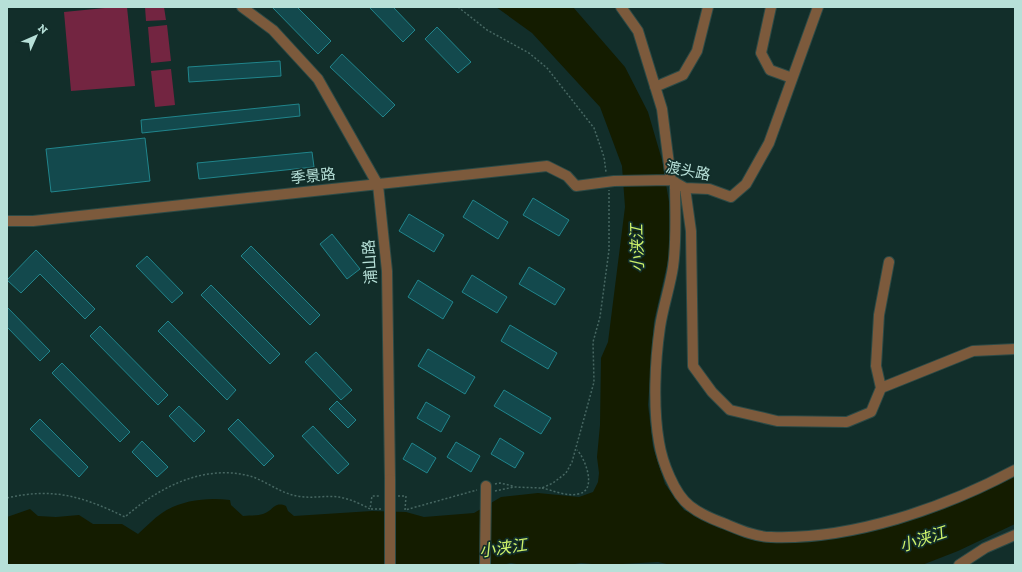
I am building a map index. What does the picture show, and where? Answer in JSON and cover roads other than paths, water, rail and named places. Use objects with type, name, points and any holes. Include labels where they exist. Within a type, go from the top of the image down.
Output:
[{"type":"street","name":"浦山路","points":[[242,7],[273,30],[318,79],[378,185],[387,271],[390,565]]},
{"type":"street","points":[[621,7],[638,31],[662,109],[673,181],[673,267],[660,325],[657,355],[656,415],[659,443],[666,470],[678,492],[689,505],[714,520],[749,533],[770,538],[812,535],[891,522],[971,492],[1015,470]]},
{"type":"street","points":[[655,87],[683,74],[697,51],[708,7]]},
{"type":"street","points":[[771,7],[761,53],[770,70],[792,78],[818,7]]},
{"type":"street","name":"渡头路","points":[[611,182],[673,181],[685,188],[709,189],[731,196],[746,184],[769,143],[792,78]]},
{"type":"street","name":"季景路","points":[[7,221],[33,221],[547,166],[567,176],[576,186],[611,182]]},
{"type":"street","points":[[685,188],[691,230],[693,366],[712,392],[730,410],[777,421],[847,422],[871,412],[882,388],[876,366],[879,315],[889,262]]},
{"type":"street","points":[[882,388],[973,351],[1015,349]]},
{"type":"street","points":[[485,493],[485,565]]},
{"type":"street","points":[[959,565],[985,548],[1015,535]]},
{"type":"water","name":"小浃江","points":[[496,7],[573,7],[625,67],[648,112],[662,160],[669,202],[670,252],[654,321],[648,405],[653,447],[665,484],[684,510],[756,541],[815,539],[892,525],[1015,475],[1015,524],[958,551],[922,565],[671,565],[658,562],[604,565],[581,563],[569,565],[522,565],[511,563],[501,565],[7,565],[7,517],[30,509],[38,516],[56,517],[79,515],[93,524],[122,524],[138,534],[162,513],[169,509],[186,502],[203,499],[230,500],[231,505],[243,516],[263,514],[276,506],[282,505],[286,506],[288,511],[294,516],[372,511],[406,512],[424,517],[474,513],[501,497],[538,493],[579,497],[593,492],[598,482],[599,473],[597,457],[600,425],[601,358],[608,342],[625,207],[622,166],[600,107],[532,33]]}]
